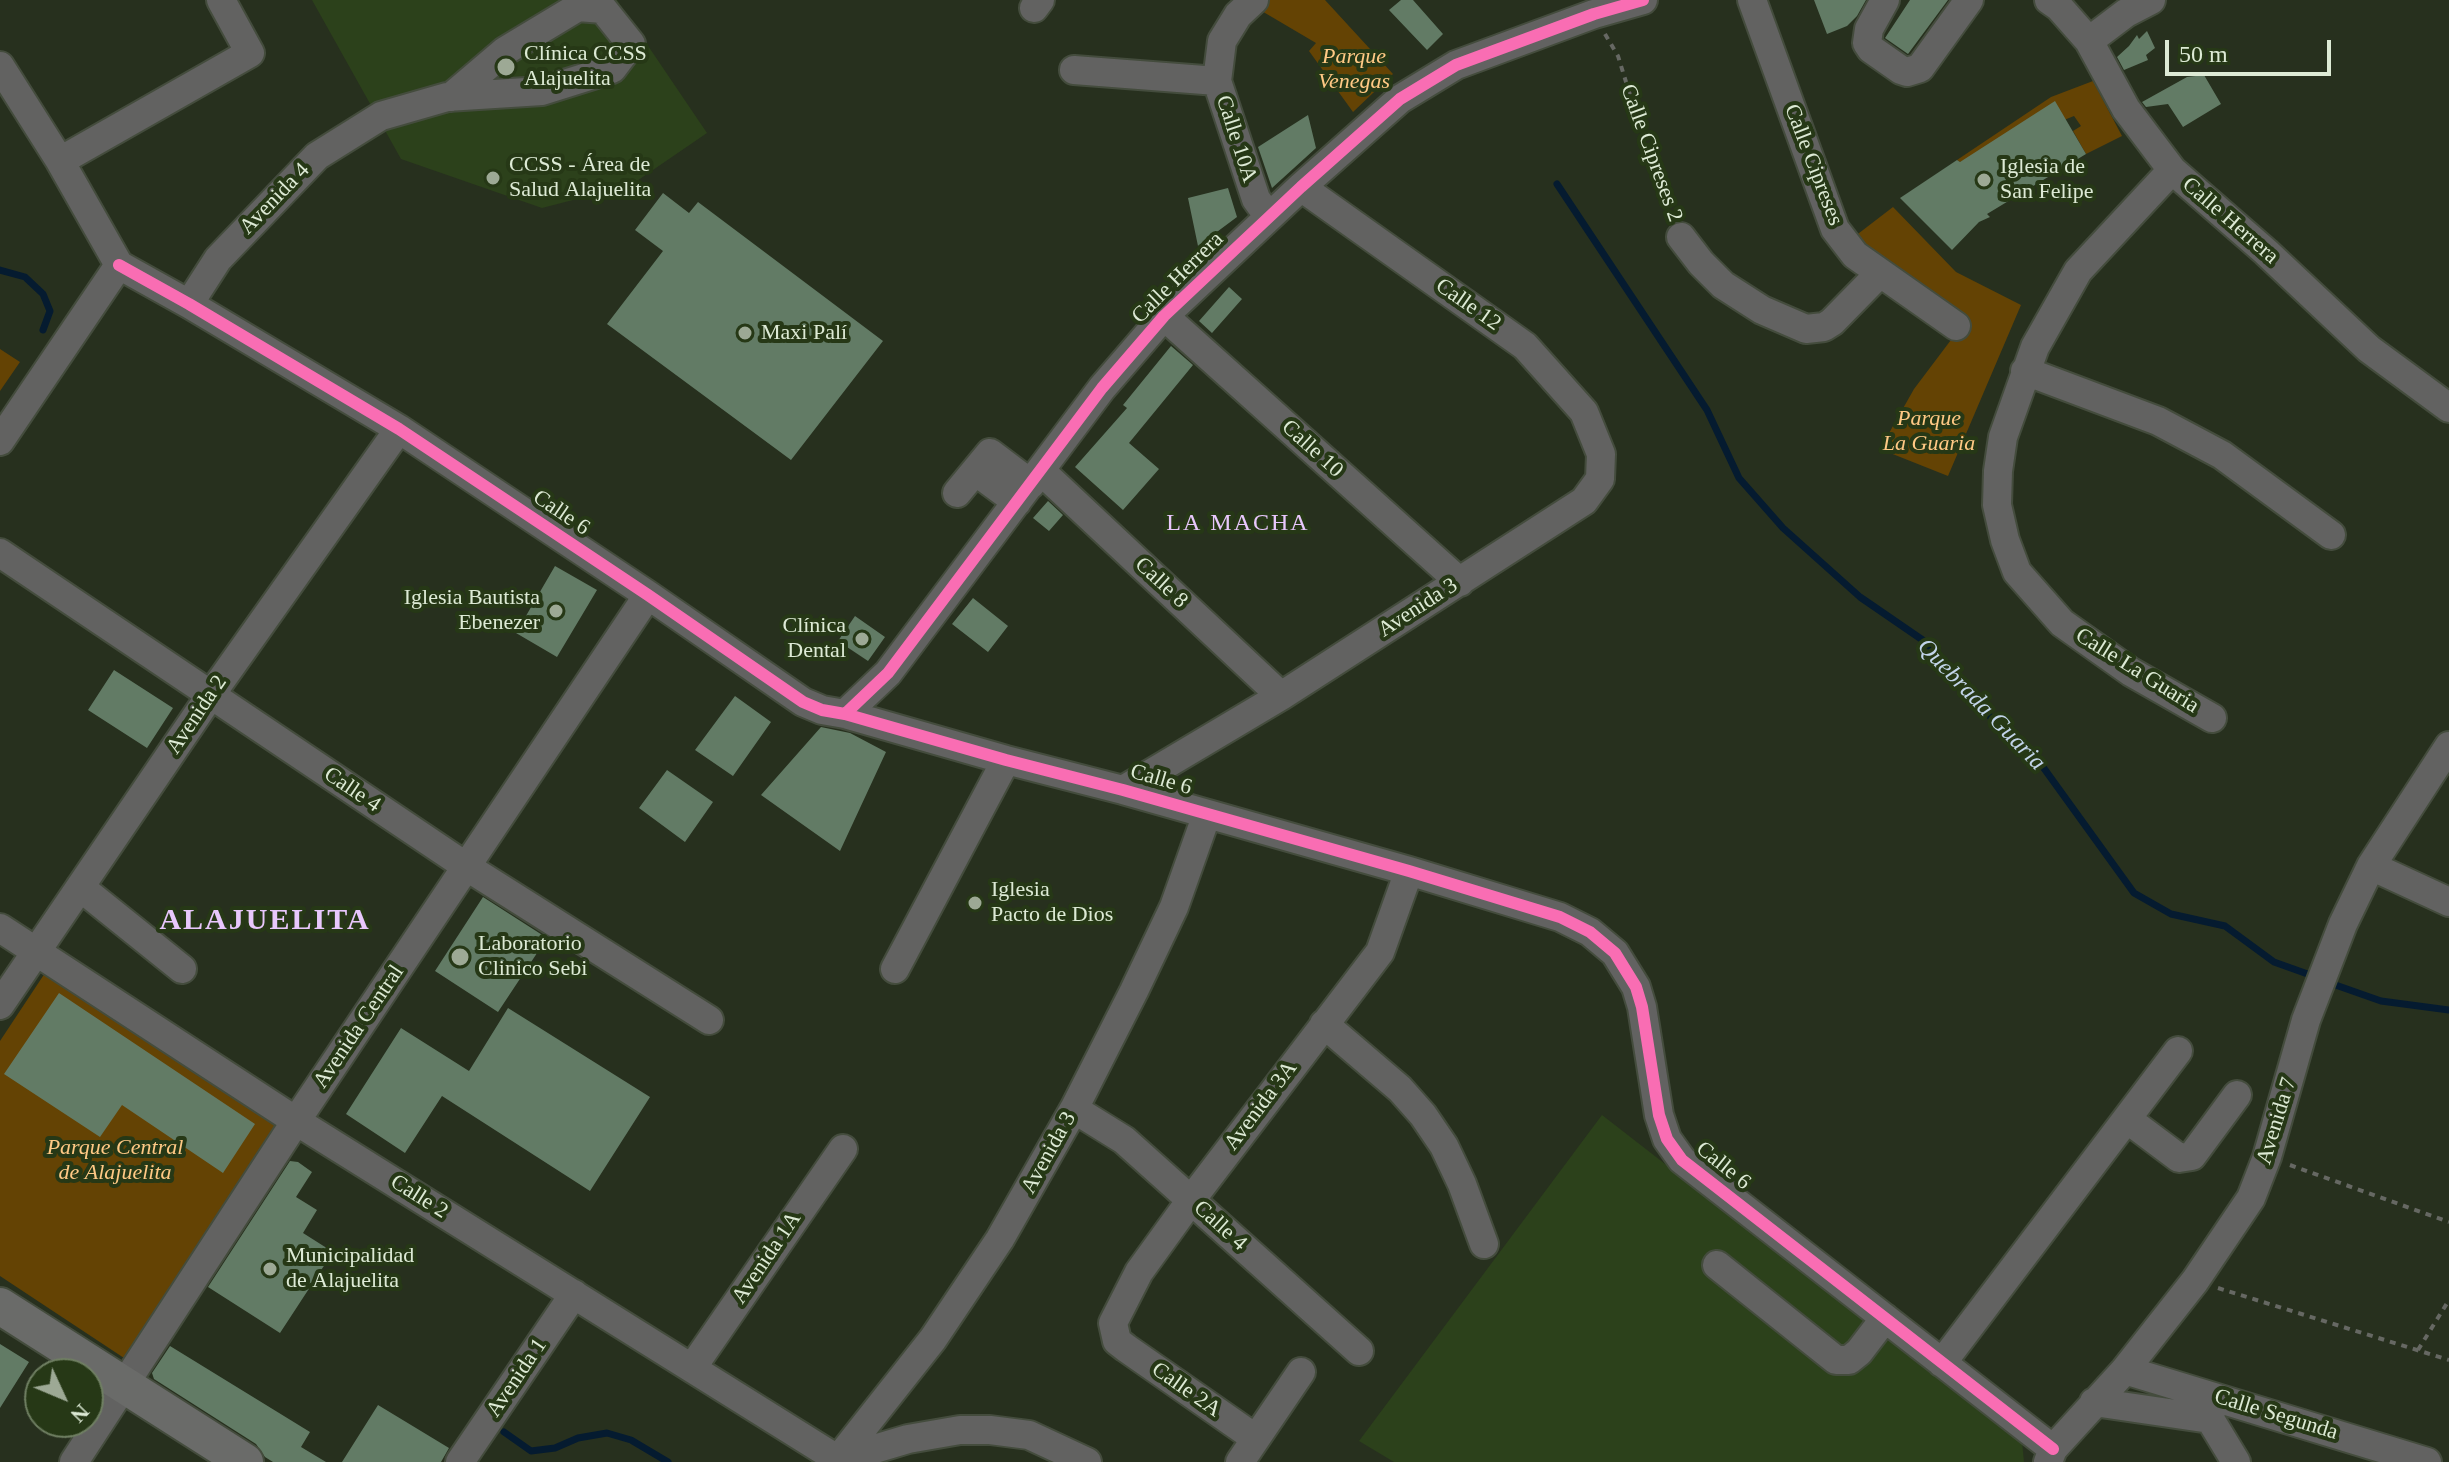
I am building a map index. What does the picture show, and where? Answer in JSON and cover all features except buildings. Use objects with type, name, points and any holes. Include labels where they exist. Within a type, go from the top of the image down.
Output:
[{"type":"main road","points":[[0,1306],[245,1462]]},
{"type":"street","points":[[60,161],[250,53],[221,0]]},
{"type":"street","points":[[1594,14],[1619,0]]},
{"type":"street","name":"Calle Herrera","points":[[845,714],[888,673],[1102,388],[1164,316],[1301,187],[1400,99],[1443,73],[1486,53],[1594,14],[1643,0]]},
{"type":"street","name":"Calle Cipreses","points":[[1752,0],[1835,229],[1855,255],[1956,326]]},
{"type":"street","points":[[1885,0],[1869,29],[1867,43],[1907,72],[1920,68],[1969,0]]},
{"type":"street","name":"Calle Herrera","points":[[2049,0],[2089,41],[2126,109],[2172,170],[2266,252],[2369,349],[2449,408]]},
{"type":"street","points":[[2089,41],[2126,13],[2151,0]]},
{"type":"street","points":[[578,7],[603,9],[631,44],[612,69],[542,91],[451,97],[505,51],[578,7]]},
{"type":"street","name":"Calle 10A","points":[[1246,7],[1222,41],[1216,69],[1217,81],[1256,199],[1269,217]]},
{"type":"street","points":[[0,66],[60,161],[119,265],[0,441]]},
{"type":"street","points":[[1074,70],[1217,81]]},
{"type":"street","name":"Avenida 4","points":[[189,304],[218,259],[317,156],[381,116],[451,97]]},
{"type":"street","name":"Calle La Guaria","points":[[2172,170],[2078,271],[2035,347],[2003,437],[1997,505],[2017,572],[2062,623],[2131,672],[2212,718]]},
{"type":"street","name":"Calle 12","points":[[1301,187],[1525,346],[1584,412],[1601,454]]},
{"type":"street","name":"Calle Cipreses 2","points":[[1681,237],[1723,285],[1762,310],[1806,329],[1832,322],[1880,273]]},
{"type":"street","name":"Calle 6","points":[[119,265],[399,429],[803,702],[822,710],[1123,790],[1409,871],[1576,923],[1615,953],[1636,987],[1659,1115],[1674,1150],[1682,1160],[1942,1363],[2050,1455]]},
{"type":"street","name":"Calle 10","points":[[1164,316],[1460,582]]},
{"type":"street","points":[[2025,371],[2158,421],[2222,455],[2331,535]]},
{"type":"street","name":"Avenida 2","points":[[0,1005],[210,696],[399,429]]},
{"type":"street","name":"Avenida 3","points":[[1123,790],[1281,696],[1584,501],[1600,479],[1601,454]]},
{"type":"street","name":"Calle 8","points":[[957,493],[982,462],[1030,486],[1281,696]]},
{"type":"street","name":"Calle 4","points":[[0,553],[467,867],[709,1020]]},
{"type":"street","name":"Avenida Central","points":[[74,1462],[296,1121],[648,595]]},
{"type":"street","name":"Avenida 7","points":[[2050,1455],[2125,1370],[2195,1281],[2251,1198],[2267,1157],[2306,1020],[2343,924],[2371,866],[2449,746]]},
{"type":"street","points":[[895,969],[1006,760]]},
{"type":"street","name":"Avenida 3","points":[[839,1461],[933,1339],[984,1264],[1074,1109],[1174,907],[1207,814]]},
{"type":"street","points":[[2371,866],[2449,902]]},
{"type":"street","name":"Avenida 3A","points":[[1117,1341],[1113,1323],[1139,1272],[1380,952],[1409,871]]},
{"type":"street","points":[[80,887],[182,969]]},
{"type":"street","name":"Calle 2","points":[[0,928],[296,1121],[839,1461]]},
{"type":"street","points":[[1324,1024],[1400,1089],[1423,1115],[1444,1146],[1462,1184],[1484,1244]]},
{"type":"street","points":[[1942,1363],[2178,1051]]},
{"type":"street","points":[[2127,1119],[2179,1158],[2192,1156],[2237,1095]]},
{"type":"street","name":"Calle 4","points":[[1074,1109],[1124,1140],[1359,1351]]},
{"type":"street","name":"Avenida 1A","points":[[692,1368],[843,1149]]},
{"type":"street","points":[[1717,1265],[1836,1360],[1849,1360],[1859,1352],[1885,1318]]},
{"type":"street","name":"Avenida 1","points":[[460,1462],[574,1294]]},
{"type":"street","name":"Calle 2A","points":[[1117,1341],[1248,1450]]},
{"type":"street","name":"Calle Segunda","points":[[2125,1370],[2211,1407],[2427,1462]]},
{"type":"street","points":[[1248,1450],[1301,1372]]},
{"type":"street","points":[[2094,1402],[2211,1407],[2236,1462]]},
{"type":"street","points":[[839,1461],[908,1439],[960,1430],[990,1430],[1029,1435],[1087,1462]]},
{"type":"path","points":[[2267,1157],[2449,1222]]},
{"type":"path","points":[[2195,1281],[2449,1360]]},
{"type":"path","points":[[2418,1350],[2449,1300]]},
{"type":"shaded area","name":"Clínica CCSS Alajuelita","points":[[312,0],[617,0],[707,133],[631,185],[542,208],[401,159]]},
{"type":"shaded area","points":[[1602,1115],[2022,1441],[2024,1462],[1394,1462],[1359,1441]]},
{"type":"green space","name":"Parque Venegas","points":[[1270,0],[1325,0],[1393,74],[1353,112],[1309,51],[1316,43],[1260,10]]},
{"type":"green space","points":[[2093,81],[2122,136],[2086,154],[2073,131],[2081,126],[2074,116],[1960,162],[1957,160],[2051,97]]},
{"type":"green space","name":"Parque La Guaria","points":[[1893,207],[1956,272],[2021,305],[1948,476],[1880,449],[1914,389],[1966,320],[1850,240]]},
{"type":"green space","points":[[0,349],[20,362],[0,391]]},
{"type":"green space","name":"Parque Central de Alajuelita","points":[[45,973],[277,1127],[124,1358],[0,1276],[0,1041]]},
{"type":"waterway","name":"Quebrada Guaria","points":[[1557,184],[1707,410],[1739,478],[1783,528],[1860,597],[1927,643],[1975,702],[2043,767],[2134,893],[2171,914],[2225,926],[2274,962],[2316,977]]},
{"type":"waterway","points":[[0,270],[25,277],[43,294],[50,311],[43,330]]},
{"type":"waterway","name":"Quebrada Guaria","points":[[2327,982],[2381,1001],[2449,1010]]},
{"type":"waterway","points":[[504,1432],[531,1451],[555,1448],[578,1438],[607,1433],[631,1440],[668,1462]]},
{"type":"cycle path","points":[[845,714],[888,673],[1102,388],[1164,316],[1301,187],[1400,99],[1456,65],[1594,14],[1643,0]]},
{"type":"cycle path","points":[[119,265],[399,429],[803,702],[822,710],[1123,790],[1409,871],[1560,917],[1590,932],[1615,953],[1636,987],[1659,1115],[1667,1139],[1682,1160],[2053,1449]]},
{"type":"place","name":"Clínica CCSS Alajuelita","points":[[506,67]]},
{"type":"place","name":"CCSS - Área de Salud Alajuelita","points":[[493,178]]},
{"type":"place","name":"Iglesia de San Felipe","points":[[1984,180]]},
{"type":"place","name":"Maxi Palí","points":[[745,333]]},
{"type":"place","name":"Iglesia Bautista Ebenezer","points":[[556,611]]},
{"type":"place","name":"Clínica Dental","points":[[862,639]]},
{"type":"place","name":"Iglesia Pacto de Dios","points":[[975,903]]},
{"type":"place","name":"Laboratorio Clinico Sebi","points":[[460,957]]},
{"type":"place","name":"Municipalidad de Alajuelita","points":[[270,1269]]},
{"type":"district","name":"LA MACHA","points":[[1238,524]]},
{"type":"district","name":"ALAJUELITA","points":[[265,921]]}]
